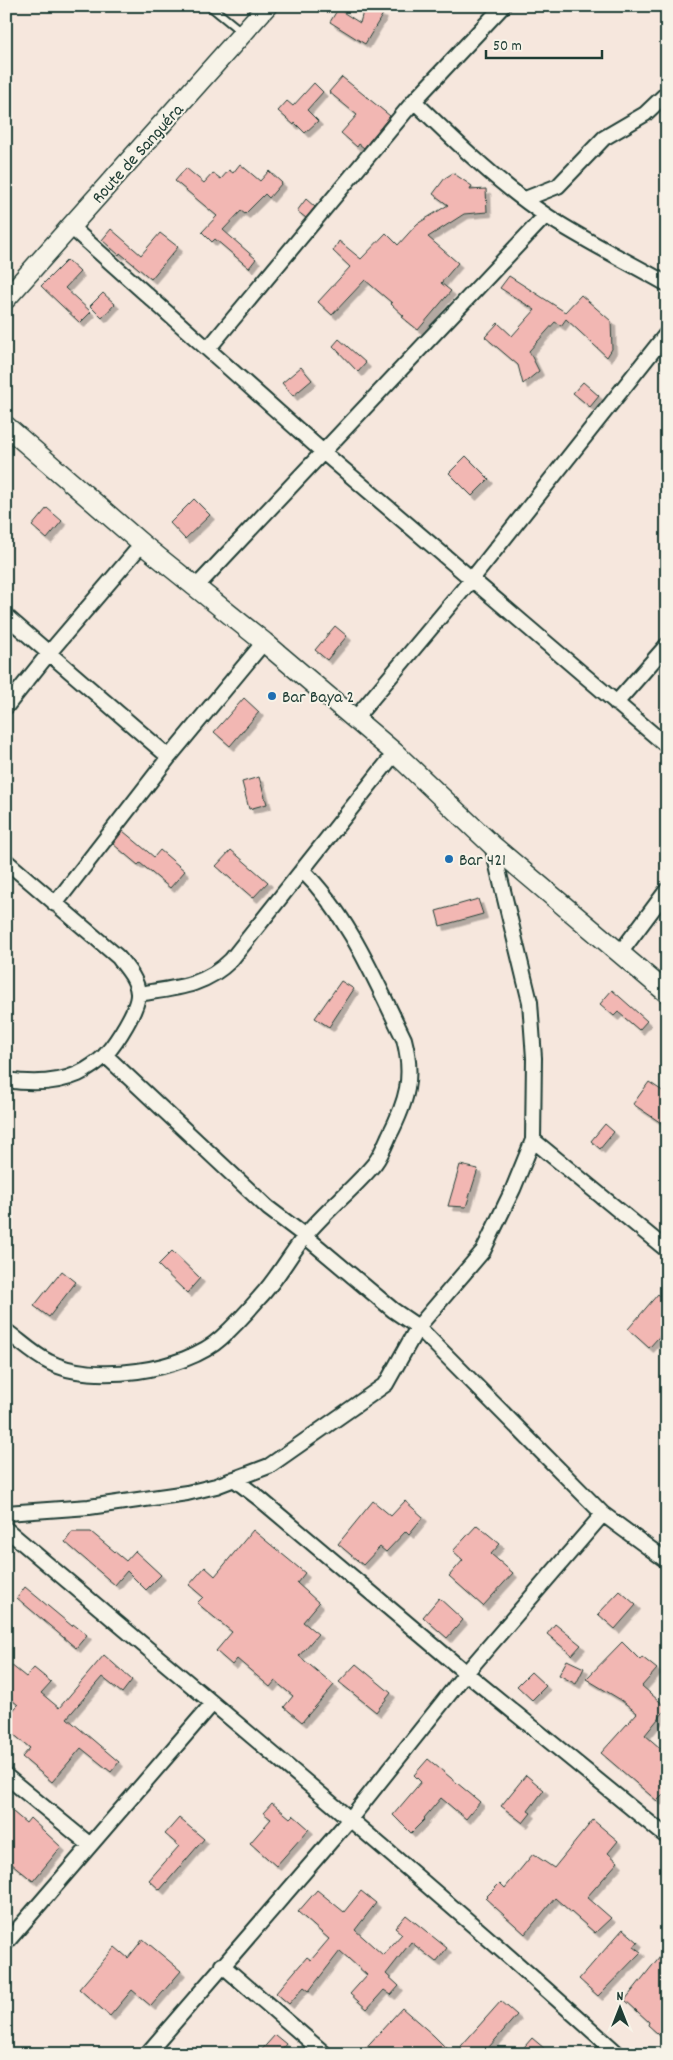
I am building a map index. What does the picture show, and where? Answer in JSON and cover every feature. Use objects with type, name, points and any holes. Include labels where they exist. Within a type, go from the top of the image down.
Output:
[{"type":"street","name":"Route de Sanguéra","points":[[6,299],[267,6]]},
{"type":"street","points":[[208,349],[414,101],[504,6]]},
{"type":"street","points":[[525,199],[558,186],[604,138],[645,114],[667,94]]},
{"type":"street","points":[[414,101],[453,140],[546,215],[667,284]]},
{"type":"street","points":[[196,587],[546,215]]},
{"type":"street","points":[[70,227],[323,452],[667,746]]},
{"type":"street","points":[[354,720],[472,579],[667,333]]},
{"type":"street","points":[[6,426],[142,544],[264,642],[395,753],[492,845],[667,993]]},
{"type":"street","points":[[6,707],[49,653],[142,544]]},
{"type":"street","points":[[6,616],[170,757]]},
{"type":"street","points":[[55,904],[170,757],[264,642]]},
{"type":"street","points":[[616,703],[667,645]]},
{"type":"street","points":[[138,994],[194,984],[220,972],[232,960],[395,753]]},
{"type":"street","points":[[6,1513],[89,1507],[154,1499],[216,1486],[270,1466],[386,1384],[418,1327],[483,1251],[513,1189],[533,1140],[534,1058],[530,1002],[492,845]]},
{"type":"street","points":[[6,861],[118,957],[131,974],[138,994],[133,1010],[118,1038],[105,1055],[79,1074],[54,1082],[28,1084],[6,1080]]},
{"type":"street","points":[[6,1331],[49,1362],[72,1370],[104,1374],[146,1370],[178,1362],[196,1355],[222,1337],[260,1297],[305,1236],[376,1162],[398,1120],[406,1097],[410,1078],[409,1057],[404,1039],[376,981],[331,901],[302,870]]},
{"type":"street","points":[[620,953],[667,890]]},
{"type":"street","points":[[105,1055],[268,1208],[305,1236],[394,1310],[418,1327],[603,1514],[667,1562]]},
{"type":"street","points":[[533,1140],[667,1250]]},
{"type":"street","points":[[234,1478],[466,1673],[667,1837]]},
{"type":"street","points":[[147,2054],[350,1819],[466,1673],[603,1514]]},
{"type":"street","points":[[6,1529],[350,1819],[542,1984],[618,2054]]},
{"type":"street","points":[[6,1943],[212,1704]]},
{"type":"street","points":[[6,1776],[90,1845]]},
{"type":"street","points":[[222,1965],[325,2054]]},
{"type":"lane","points":[[210,6],[243,33]]},
{"type":"building","points":[[364,8],[383,14],[365,44],[330,22],[338,9],[360,23]]},
{"type":"building","points":[[342,77],[390,116],[364,148],[359,144],[357,147],[341,133],[357,115],[329,92]]},
{"type":"building","points":[[314,83],[323,92],[307,110],[318,121],[305,133],[278,111],[287,101],[293,106]]},
{"type":"building","points":[[240,164],[260,181],[269,171],[282,183],[269,198],[265,194],[245,214],[241,211],[223,230],[256,259],[249,268],[215,239],[212,242],[202,232],[217,216],[175,181],[186,168],[204,183],[213,173],[221,179],[229,170],[233,173]]},
{"type":"building","points":[[453,173],[472,186],[470,190],[486,189],[487,212],[464,214],[428,237],[458,263],[441,283],[451,291],[418,330],[402,317],[404,316],[392,303],[365,280],[332,315],[318,302],[350,267],[333,251],[339,241],[361,259],[386,233],[398,245],[417,224],[448,205],[433,194],[445,178]]},
{"type":"building","points":[[306,199],[315,207],[306,218],[297,211]]},
{"type":"building","points":[[111,229],[141,255],[160,233],[178,247],[151,279],[102,240]]},
{"type":"building","points":[[67,260],[80,272],[65,288],[91,312],[80,323],[41,286]]},
{"type":"building","points":[[509,276],[565,312],[581,295],[611,321],[612,349],[607,357],[566,319],[561,326],[555,322],[529,351],[539,371],[523,384],[518,365],[485,337],[498,323],[512,336],[535,310],[500,288]]},
{"type":"building","points":[[103,293],[115,304],[102,318],[90,306]]},
{"type":"building","points":[[339,339],[366,363],[358,372],[333,346]]},
{"type":"building","points":[[301,367],[312,380],[293,396],[282,383]]},
{"type":"building","points":[[583,382],[599,396],[590,407],[573,393]]},
{"type":"building","points":[[466,456],[489,479],[472,496],[449,473]]},
{"type":"building","points":[[194,499],[210,515],[185,539],[170,523]]},
{"type":"building","points":[[47,508],[62,521],[47,539],[32,526]]},
{"type":"building","points":[[335,626],[347,636],[327,660],[315,650]]},
{"type":"building","points":[[244,698],[259,712],[230,746],[214,732]]},
{"type":"building","points":[[259,777],[267,804],[249,809],[242,782]]},
{"type":"building","points":[[123,831],[154,857],[160,850],[185,871],[170,888],[113,844]]},
{"type":"building","points":[[231,850],[268,882],[253,898],[216,866]]},
{"type":"building","points":[[478,899],[483,914],[440,926],[436,911]]},
{"type":"building","points":[[341,981],[354,989],[329,1027],[315,1018]]},
{"type":"building","points":[[612,990],[647,1021],[639,1030],[618,1012],[614,1016],[600,1004]]},
{"type":"building","points":[[649,1082],[667,1094],[667,1127],[633,1104]]},
{"type":"building","points":[[605,1124],[614,1132],[600,1149],[591,1141]]},
{"type":"building","points":[[460,1165],[478,1169],[466,1207],[448,1206]]},
{"type":"building","points":[[172,1251],[200,1278],[187,1293],[158,1265]]},
{"type":"building","points":[[62,1271],[76,1282],[49,1317],[34,1306]]},
{"type":"building","points":[[658,1294],[667,1302],[667,1328],[649,1348],[628,1329]]},
{"type":"building","points":[[373,1501],[391,1516],[405,1501],[423,1517],[409,1534],[406,1531],[386,1552],[380,1547],[363,1565],[338,1544]]},
{"type":"building","points":[[477,1525],[500,1544],[491,1554],[513,1573],[483,1606],[449,1576],[463,1560],[453,1551]]},
{"type":"building","points":[[253,1530],[305,1573],[297,1583],[319,1603],[303,1622],[318,1634],[299,1656],[334,1685],[302,1722],[284,1707],[293,1696],[275,1681],[270,1687],[237,1659],[232,1665],[216,1651],[232,1632],[197,1603],[203,1597],[189,1585],[205,1567],[215,1576]]},
{"type":"building","points":[[72,1532],[91,1532],[126,1561],[135,1551],[161,1575],[146,1590],[127,1571],[115,1585],[65,1542]]},
{"type":"building","points":[[25,1587],[72,1626],[73,1624],[87,1635],[76,1648],[17,1598]]},
{"type":"building","points":[[620,1591],[636,1605],[615,1629],[598,1614]]},
{"type":"building","points":[[439,1598],[463,1620],[447,1638],[423,1617]]},
{"type":"building","points":[[555,1624],[581,1645],[572,1655],[547,1634]]},
{"type":"building","points":[[622,1642],[640,1660],[642,1657],[657,1669],[642,1686],[667,1708],[645,1735],[667,1754],[667,1791],[657,1801],[601,1753],[637,1713],[621,1700],[586,1679]]},
{"type":"building","points":[[104,1655],[132,1680],[122,1693],[102,1677],[67,1718],[119,1762],[111,1772],[81,1748],[52,1782],[22,1757],[30,1748],[6,1728],[6,1718],[18,1705],[6,1695],[6,1661],[26,1677],[34,1668],[51,1682],[41,1693],[59,1708]]},
{"type":"building","points":[[567,1660],[584,1668],[576,1684],[559,1675]]},
{"type":"building","points":[[356,1664],[391,1693],[376,1712],[339,1682]]},
{"type":"building","points":[[531,1672],[546,1686],[532,1700],[517,1686]]},
{"type":"building","points":[[428,1759],[480,1802],[466,1819],[441,1798],[425,1819],[411,1833],[393,1815],[421,1782],[414,1775]]},
{"type":"building","points":[[526,1775],[544,1790],[528,1811],[531,1813],[523,1823],[501,1806]]},
{"type":"building","points":[[272,1803],[290,1818],[293,1815],[309,1829],[276,1866],[250,1843],[271,1819],[263,1813]]},
{"type":"building","points":[[6,1806],[26,1823],[30,1818],[61,1847],[33,1881],[6,1859]]},
{"type":"building","points":[[179,1818],[204,1839],[160,1890],[149,1880],[179,1846],[165,1834]]},
{"type":"building","points":[[593,1820],[618,1841],[608,1853],[618,1862],[587,1897],[611,1918],[595,1933],[555,1898],[525,1934],[485,1898],[500,1883],[505,1888],[533,1854],[554,1868]]},
{"type":"building","points":[[317,1890],[344,1912],[361,1891],[376,1903],[355,1930],[383,1955],[402,1934],[395,1928],[406,1915],[447,1948],[436,1962],[411,1942],[386,1974],[399,1986],[391,1995],[384,1990],[367,2009],[350,1994],[367,1975],[340,1951],[309,1991],[304,1987],[289,2004],[276,1993],[307,1957],[311,1960],[329,1939],[298,1912]]},
{"type":"building","points":[[623,1929],[638,1942],[634,1947],[641,1952],[598,1996],[579,1979]]},
{"type":"building","points":[[143,1939],[181,1971],[151,2006],[132,1990],[110,2016],[79,1989],[115,1947],[128,1958]]},
{"type":"building","points":[[660,1956],[667,1962],[667,2042],[625,2000]]},
{"type":"building","points":[[501,2001],[517,2015],[489,2047],[496,2054],[454,2054]]},
{"type":"building","points":[[402,2008],[433,2035],[452,2054],[360,2054]]},
{"type":"building","points":[[275,2035],[286,2044],[278,2054],[258,2054]]},
{"type":"building","points":[[532,2038],[551,2054],[518,2054]]},
{"type":"place","name":"Bar Baya 2","points":[[272,696]]},
{"type":"place","name":"Bar 421","points":[[449,859]]}]
